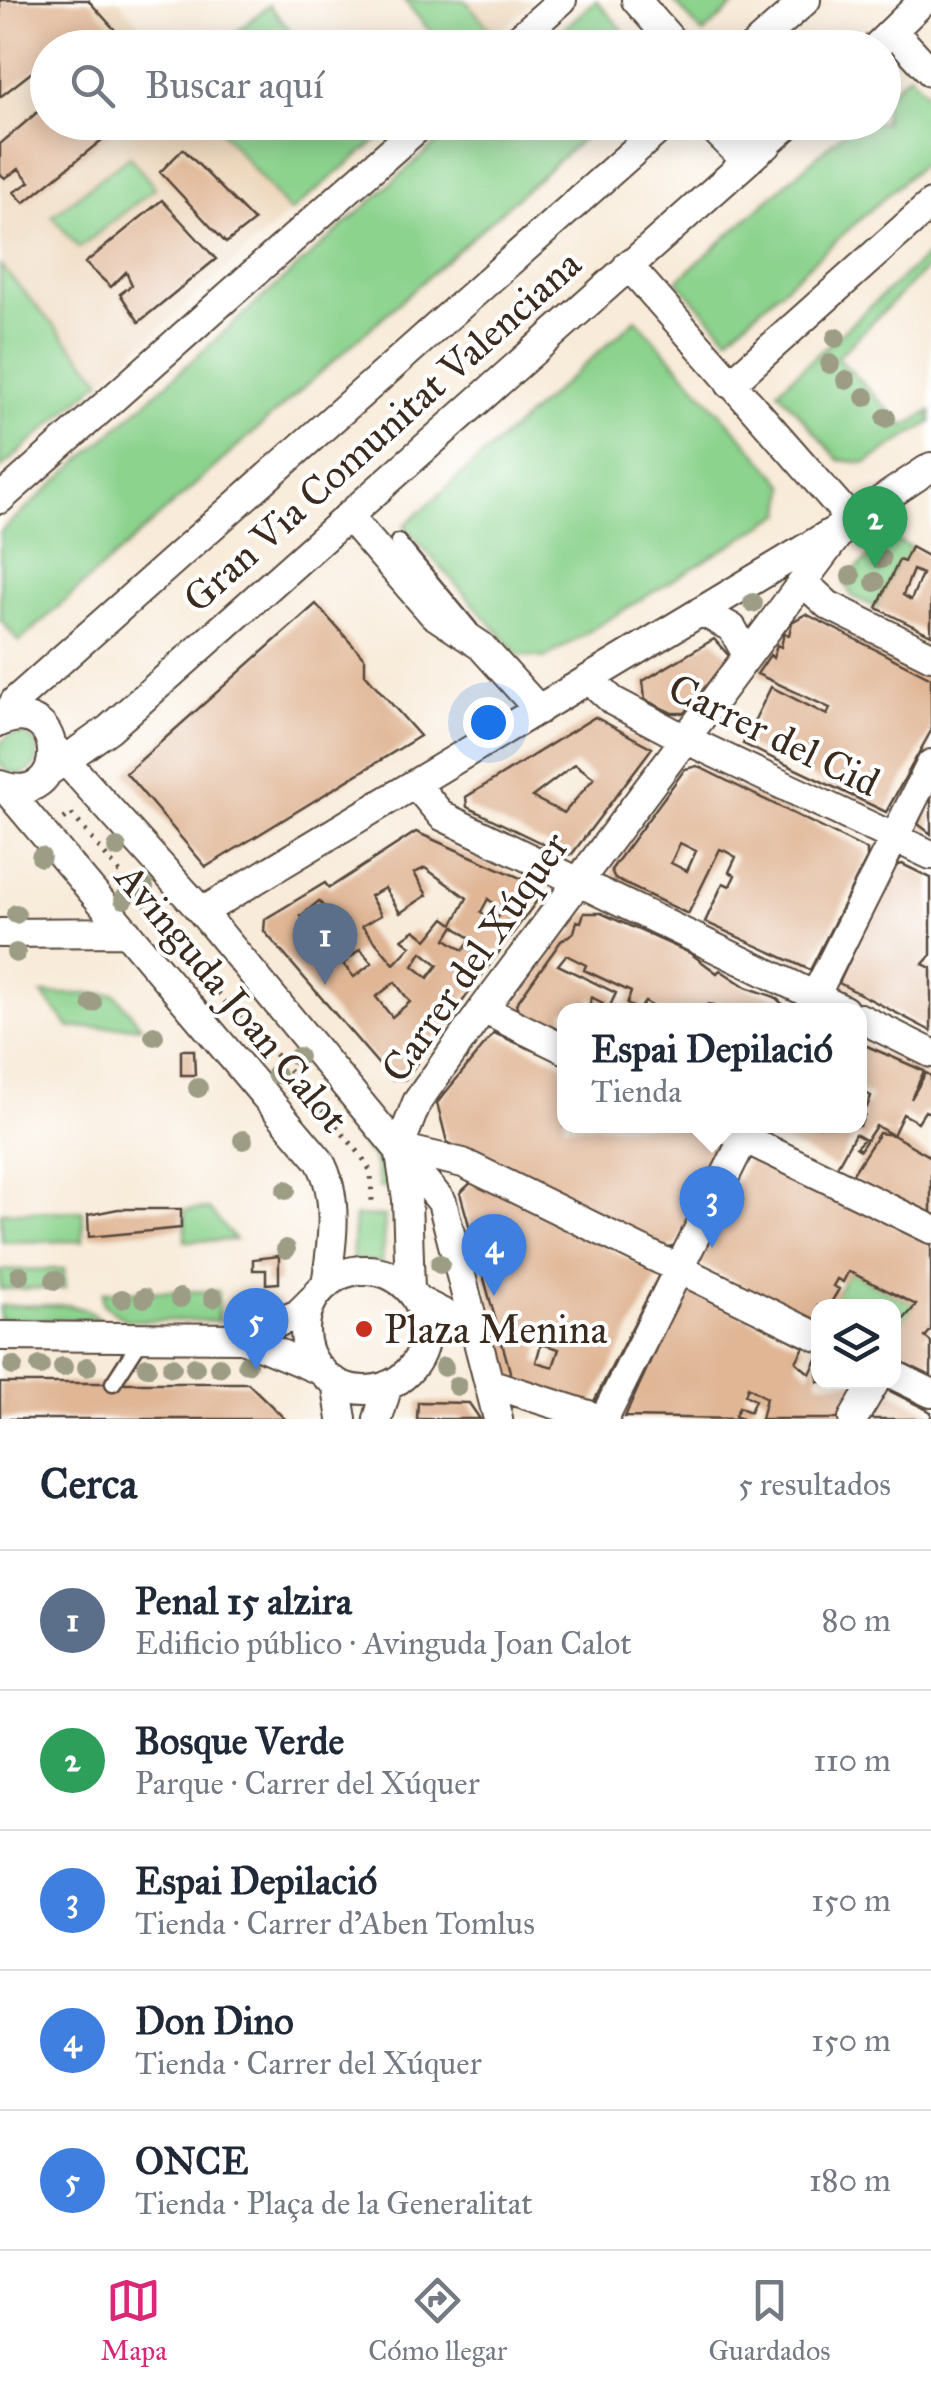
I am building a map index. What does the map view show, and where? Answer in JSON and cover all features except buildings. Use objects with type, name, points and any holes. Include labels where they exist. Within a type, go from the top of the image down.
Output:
[{"type":"street","points":[[528,30],[562,0]]},
{"type":"street","points":[[636,0],[662,30]]},
{"type":"street","points":[[772,30],[806,0]]},
{"type":"street","points":[[894,30],[924,0]]},
{"type":"street","points":[[901,52],[931,72]]},
{"type":"street","points":[[0,499],[404,140]]},
{"type":"street","name":"Gran Via Comunitat Valenciana","points":[[8,708],[647,140]]},
{"type":"street","points":[[726,140],[736,150],[756,152],[765,140]]},
{"type":"street","name":"Gran Via Comunitat Valenciana","points":[[2,786],[29,788],[56,760],[109,729],[763,140]]},
{"type":"street","points":[[730,384],[931,204]]},
{"type":"street","points":[[628,265],[840,507],[846,524]]},
{"type":"street","points":[[202,912],[928,472]]},
{"type":"street","points":[[348,516],[434,614],[481,646],[539,710]]},
{"type":"street","name":"Carrer del Xúquer","points":[[498,1419],[442,1202],[399,1148],[417,1102],[482,1009],[846,524]]},
{"type":"street","points":[[803,582],[828,605],[931,656]]},
{"type":"street","points":[[701,611],[732,628],[747,655]]},
{"type":"street","name":"Carrer del Cid","points":[[589,679],[613,701],[682,738],[931,855]]},
{"type":"street","name":"Avinguda Joan Calot","points":[[8,708],[42,727],[56,760],[202,912],[399,1148],[408,1199],[414,1295]]},
{"type":"street","points":[[414,784],[442,816],[577,880],[812,1003],[931,764]]},
{"type":"street","name":"Avinguda Joan Calot","points":[[2,786],[285,1117],[328,1175],[332,1242],[321,1290]]},
{"type":"street","points":[[47,933],[74,918],[81,904],[82,882]]},
{"type":"street","points":[[0,933],[127,932]]},
{"type":"street","points":[[482,1009],[557,1046]]},
{"type":"street","points":[[867,1022],[931,1054]]},
{"type":"street","points":[[492,1384],[602,1419],[678,1268],[736,1133]]},
{"type":"street","points":[[743,1133],[931,1229]]},
{"type":"street","points":[[399,1148],[464,1162],[811,1334]]},
{"type":"street","points":[[242,1338],[298,1314],[321,1290],[349,1272],[376,1271],[478,1330]]},
{"type":"street","points":[[321,1290],[305,1327],[312,1358],[329,1377],[342,1419]]},
{"type":"street","points":[[0,1336],[242,1338],[362,1390],[388,1385],[412,1368],[424,1342],[414,1295]]},
{"type":"street","points":[[901,1378],[931,1394]]},
{"type":"street","points":[[378,1419],[388,1385]]},
{"type":"street","points":[[853,1419],[871,1389]]},
{"type":"lane","points":[[398,542],[450,600],[481,646]]},
{"type":"lane","points":[[114,1383],[142,1337]]},
{"type":"shaded area","points":[[0,0],[119,0],[144,30],[30,30],[30,140],[232,140],[290,212],[102,380],[0,265]]},
{"type":"shaded area","points":[[465,0],[535,0],[501,30],[491,30]]},
{"type":"green space","points":[[404,0],[465,0],[491,30],[429,30]]},
{"type":"green space","points":[[596,0],[623,30],[562,30]]},
{"type":"green space","points":[[673,0],[740,0],[707,30],[699,30]]},
{"type":"green space","points":[[269,5],[290,30],[239,30]]},
{"type":"green space","points":[[909,74],[931,98],[931,156],[728,337],[677,281],[835,140],[901,140],[901,81]]},
{"type":"green space","points":[[229,140],[377,140],[290,212]]},
{"type":"green space","points":[[440,140],[581,140],[19,642],[0,619],[0,532]]},
{"type":"green space","points":[[129,156],[155,188],[79,248],[52,216]]},
{"type":"green space","points":[[931,251],[931,264],[837,357],[904,426],[931,411],[931,422],[866,463],[839,460],[778,390]]},
{"type":"green space","points":[[0,265],[102,380],[0,469]]},
{"type":"green space","points":[[636,319],[786,486],[783,513],[545,658],[519,655],[404,526]]},
{"type":"green space","points":[[889,538],[911,547],[904,562],[899,561],[877,608],[852,596],[844,581]]},
{"type":"green space","points":[[11,736],[25,736],[36,747],[36,761],[25,772],[11,772],[0,761],[0,747]]},
{"type":"green space","points":[[42,994],[115,994],[141,1026],[70,1028]]},
{"type":"green space","points":[[332,1096],[377,1149],[390,1188],[380,1188],[374,1159],[325,1103]]},
{"type":"green space","points":[[209,1209],[235,1240],[185,1241],[185,1210]]},
{"type":"green space","points":[[83,1211],[83,1241],[2,1242],[1,1212]]},
{"type":"green space","points":[[355,1216],[385,1217],[382,1263],[352,1261]]},
{"type":"green space","points":[[64,1269],[65,1288],[0,1289],[0,1270]]},
{"type":"green space","points":[[848,1272],[916,1305],[901,1322],[901,1299],[833,1299]]},
{"type":"green space","points":[[218,1291],[218,1321],[126,1320],[103,1304],[103,1292]]},
{"type":"green space","points":[[67,1305],[88,1310],[100,1320],[0,1320],[0,1306]]},
{"type":"place","name":"Bosque Verde","points":[[875,568]]},
{"type":"place","name":"Penal 15 alzira","points":[[325,985]]},
{"type":"place","name":"Espai Depilació","points":[[712,1248]]},
{"type":"place","name":"Don Dino","points":[[494,1296]]},
{"type":"place","name":"Plaza Menina","points":[[364,1329]]},
{"type":"place","name":"ONCE","points":[[256,1370]]}]
